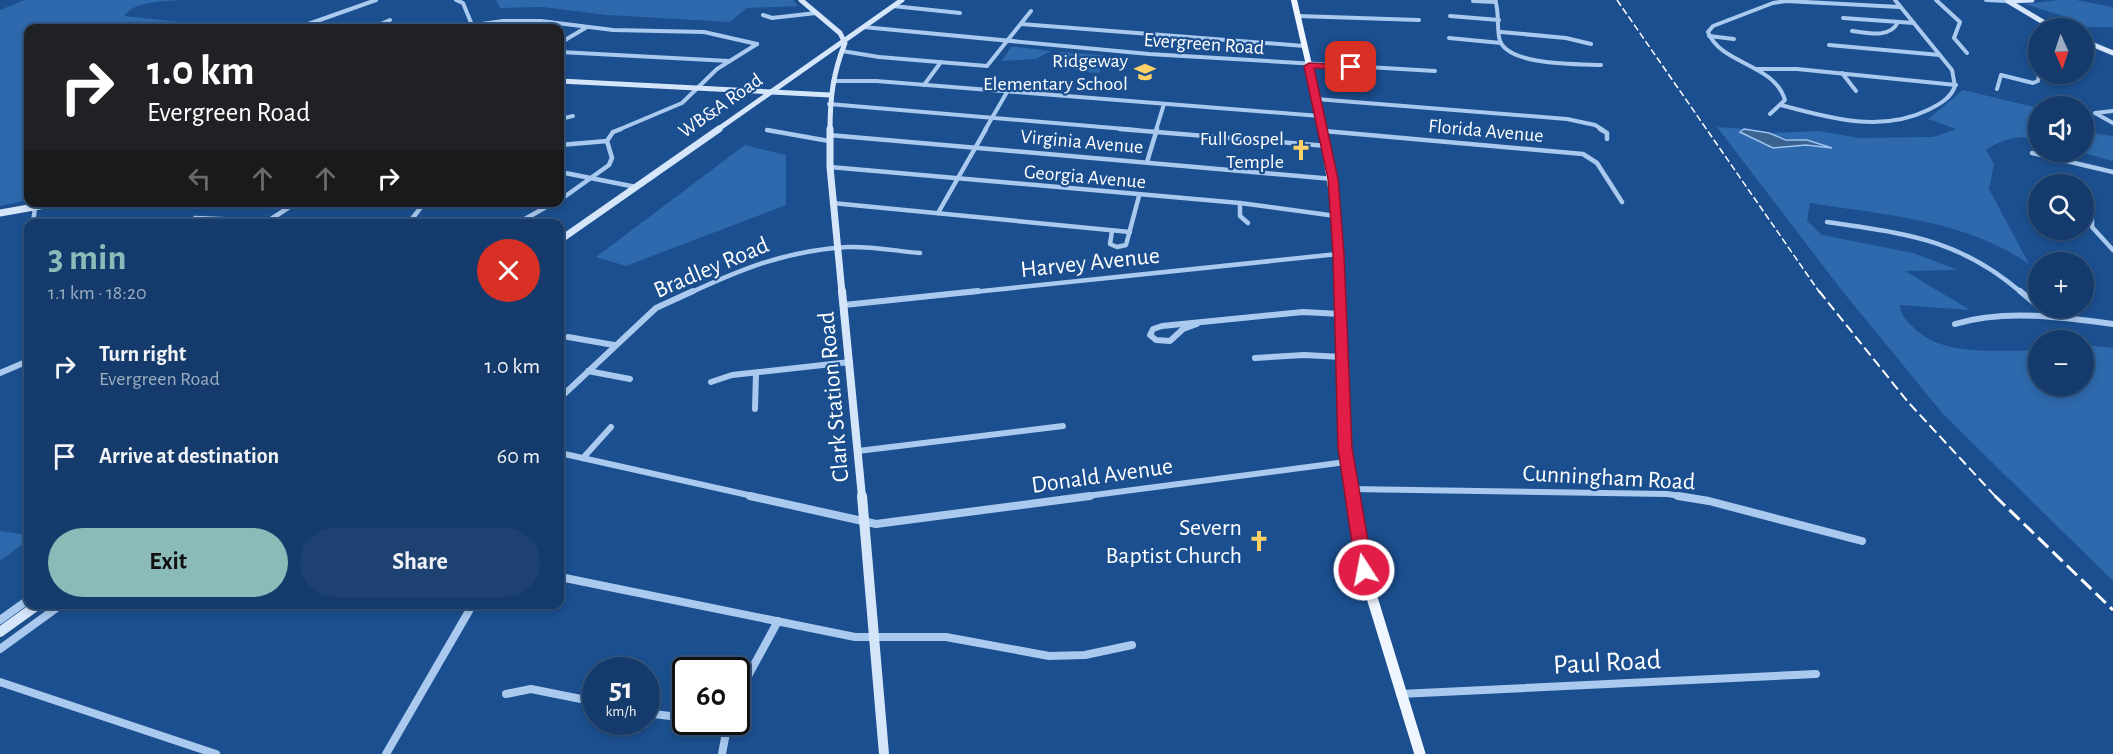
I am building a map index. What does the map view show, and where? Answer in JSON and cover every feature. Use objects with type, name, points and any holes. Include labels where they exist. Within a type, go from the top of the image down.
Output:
[{"type":"main road","points":[[1294,0],[1333,179],[1346,462],[1350,489],[1372,602],[1420,754]]},
{"type":"street","points":[[308,24],[376,0]]},
{"type":"street","points":[[456,0],[463,3],[472,24]]},
{"type":"street","points":[[801,0],[845,40]]},
{"type":"street","name":"WB&A Road","points":[[564,237],[902,0]]},
{"type":"street","points":[[1473,0],[1495,1],[1501,43]]},
{"type":"street","points":[[1763,0],[1773,3]]},
{"type":"street","points":[[1770,114],[1785,100],[1784,90],[1756,69],[1719,47],[1709,36],[1709,30],[1716,24],[1773,3],[1808,0],[1900,7]]},
{"type":"street","points":[[1781,105],[1850,121],[1899,122],[1917,117],[1947,99],[1956,85],[1952,70],[1894,0]]},
{"type":"street","points":[[1936,0],[1960,22],[1954,38],[1967,53]]},
{"type":"street","points":[[1986,0],[2032,0]]},
{"type":"street","points":[[2008,1],[2036,18]]},
{"type":"street","points":[[893,6],[960,13]]},
{"type":"street","points":[[842,51],[871,57],[987,66],[1031,12]]},
{"type":"street","points":[[763,15],[772,18],[816,13]]},
{"type":"street","points":[[1298,16],[1419,20]]},
{"type":"street","points":[[1450,16],[1499,20]]},
{"type":"street","points":[[1843,18],[1914,23]]},
{"type":"street","points":[[381,24],[390,20]]},
{"type":"street","points":[[485,24],[525,21],[556,24]]},
{"type":"street","points":[[522,24],[525,21]]},
{"type":"street","points":[[1852,31],[1886,32],[1896,28],[1898,22]]},
{"type":"street","points":[[1021,24],[1304,46]]},
{"type":"street","points":[[564,25],[704,32],[757,44],[729,61],[687,100],[671,109],[617,129],[607,141],[564,145]]},
{"type":"street","points":[[564,41],[587,27]]},
{"type":"street","name":"Evergreen Road","points":[[863,27],[1007,42],[1309,66],[1436,71]]},
{"type":"street","points":[[1501,32],[1566,38],[1590,44]]},
{"type":"street","points":[[1709,36],[1734,39]]},
{"type":"street","points":[[1449,38],[1501,43],[1509,51],[1532,59],[1601,65]]},
{"type":"street","name":"Clark Station Road","points":[[845,40],[830,100],[830,167],[850,362],[884,754]]},
{"type":"street","points":[[1829,45],[1940,55]]},
{"type":"street","points":[[2094,45],[2113,53]]},
{"type":"street","points":[[564,52],[729,61]]},
{"type":"street","points":[[924,85],[941,62]]},
{"type":"street","points":[[1756,69],[1788,68],[1956,85]]},
{"type":"street","points":[[1842,73],[1856,92]]},
{"type":"street","points":[[1997,89],[2001,75],[2028,82]]},
{"type":"street","points":[[564,81],[771,92],[993,118],[1327,146]]},
{"type":"street","points":[[833,81],[924,85],[1320,116]]},
{"type":"street","points":[[938,213],[1007,92]]},
{"type":"street","points":[[1316,99],[1567,119],[1601,128],[1607,133],[1607,139]]},
{"type":"street","points":[[1147,162],[1164,104]]},
{"type":"street","points":[[2113,111],[2095,113],[2113,123]]},
{"type":"street","points":[[564,118],[573,116]]},
{"type":"street","name":"Virginia Avenue","points":[[767,130],[829,138],[977,147],[1333,179]]},
{"type":"street","name":"Florida Avenue","points":[[1324,131],[1583,154],[1597,163],[1622,202]]},
{"type":"street","points":[[564,197],[593,178],[611,161],[607,141]]},
{"type":"street","points":[[2070,162],[2113,172]]},
{"type":"street","name":"Georgia Avenue","points":[[830,167],[1139,196],[1240,203],[1336,216]]},
{"type":"street","points":[[564,172],[636,187]]},
{"type":"street","points":[[1112,231],[1110,244],[1117,247],[1126,245],[1139,196]]},
{"type":"street","points":[[832,203],[1130,232]]},
{"type":"street","points":[[1240,203],[1240,216],[1248,223]]},
{"type":"street","points":[[0,213],[35,207],[34,219]]},
{"type":"street","points":[[271,219],[289,207]]},
{"type":"street","points":[[412,219],[421,207]]},
{"type":"street","points":[[525,219],[547,207]]},
{"type":"street","points":[[195,218],[209,219]]},
{"type":"street","points":[[1827,222],[1924,238],[1949,246],[1987,265],[2028,297]]},
{"type":"street","points":[[2094,229],[2113,250]]},
{"type":"street","name":"Bradley Road","points":[[564,394],[614,345],[661,305],[750,265],[779,256],[861,247],[920,253]]},
{"type":"street","name":"Harvey Avenue","points":[[844,306],[1338,254]]},
{"type":"street","points":[[1197,324],[1183,329],[1170,341],[1156,340],[1150,335],[1151,330],[1156,327],[1303,312],[1340,314]]},
{"type":"street","points":[[1955,324],[1971,319],[2054,318],[2113,324]]},
{"type":"street","points":[[568,337],[614,345]]},
{"type":"street","points":[[1255,358],[1304,355],[1342,357]]},
{"type":"street","points":[[711,382],[732,375],[850,362]]},
{"type":"street","points":[[0,373],[24,363]]},
{"type":"street","points":[[588,371],[630,379]]},
{"type":"street","points":[[754,409],[756,373]]},
{"type":"street","points":[[858,451],[1063,426]]},
{"type":"street","points":[[583,458],[611,427]]},
{"type":"street","name":"Donald Avenue","points":[[564,454],[876,524],[1346,462]]},
{"type":"street","name":"Cunningham Road","points":[[1350,489],[1667,494],[1709,501],[1862,541]]},
{"type":"street","points":[[564,578],[855,637],[946,637],[1049,656],[1085,655],[1132,645]]},
{"type":"street","points":[[0,620],[24,603]]},
{"type":"street","points":[[0,632],[32,609]]},
{"type":"street","points":[[0,649],[55,609]]},
{"type":"street","points":[[386,754],[470,609]]},
{"type":"street","points":[[750,672],[778,621]]},
{"type":"street","name":"Paul Road","points":[[1400,694],[1816,674]]},
{"type":"street","points":[[0,682],[216,754]]},
{"type":"street","points":[[506,694],[531,689],[582,699]]},
{"type":"street","points":[[722,754],[726,735]]},
{"type":"shaded area","points":[[25,0],[182,0],[143,4],[124,16],[200,24],[24,24],[24,201],[0,206],[0,10]]},
{"type":"shaded area","points":[[496,0],[793,0],[798,6],[747,8],[730,22],[607,15],[543,7],[500,8]]},
{"type":"shaded area","points":[[2076,0],[2113,7],[2113,27],[2094,27],[2094,18],[2068,18],[2025,4]]},
{"type":"shaded area","points":[[1011,47],[1051,51],[1036,59],[1002,61]]},
{"type":"shaded area","points":[[1060,52],[1105,57],[1099,73],[1087,72],[1066,66],[1058,58]]},
{"type":"shaded area","points":[[1963,90],[2028,106],[2028,138],[2011,139],[1986,150],[1994,164],[1989,189],[2028,263],[2005,249],[1979,238],[1952,229],[1895,216],[1810,203],[1807,221],[1822,235],[1913,253],[1958,270],[1905,271],[1970,310],[1900,305],[1901,311],[1923,336],[1937,343],[1968,350],[2028,351],[2028,396],[2094,396],[2094,346],[2113,348],[2113,581],[1943,414],[1840,288],[1717,127],[1744,129],[1741,131],[1773,148],[1806,145],[1827,147],[1769,133],[1819,131],[1859,138],[1933,137],[1956,129],[1928,119]]},
{"type":"shaded area","points":[[1744,129],[1769,133],[1786,140],[1807,140],[1832,148],[1806,145],[1773,148],[1740,132]]},
{"type":"shaded area","points":[[2094,133],[2113,136],[2113,161],[2094,156]]},
{"type":"shaded area","points":[[745,145],[786,155],[786,205],[626,266],[596,257]]},
{"type":"shaded area","points":[[0,531],[24,534],[24,543],[0,561]]},
{"type":"railway","points":[[1617,0],[1820,293]]},
{"type":"railway","points":[[1819,291],[1908,402],[1996,497]]},
{"type":"railway","points":[[1996,497],[2113,610]]},
{"type":"place","name":"Ridgeway Elementary School","points":[[1145,72]]},
{"type":"place","name":"Full Gospel Temple","points":[[1301,150]]},
{"type":"place","name":"Severn Baptist Church","points":[[1259,541]]},
{"type":"route","points":[[1351,67],[1309,66],[1333,179],[1346,462],[1364,570]]}]
